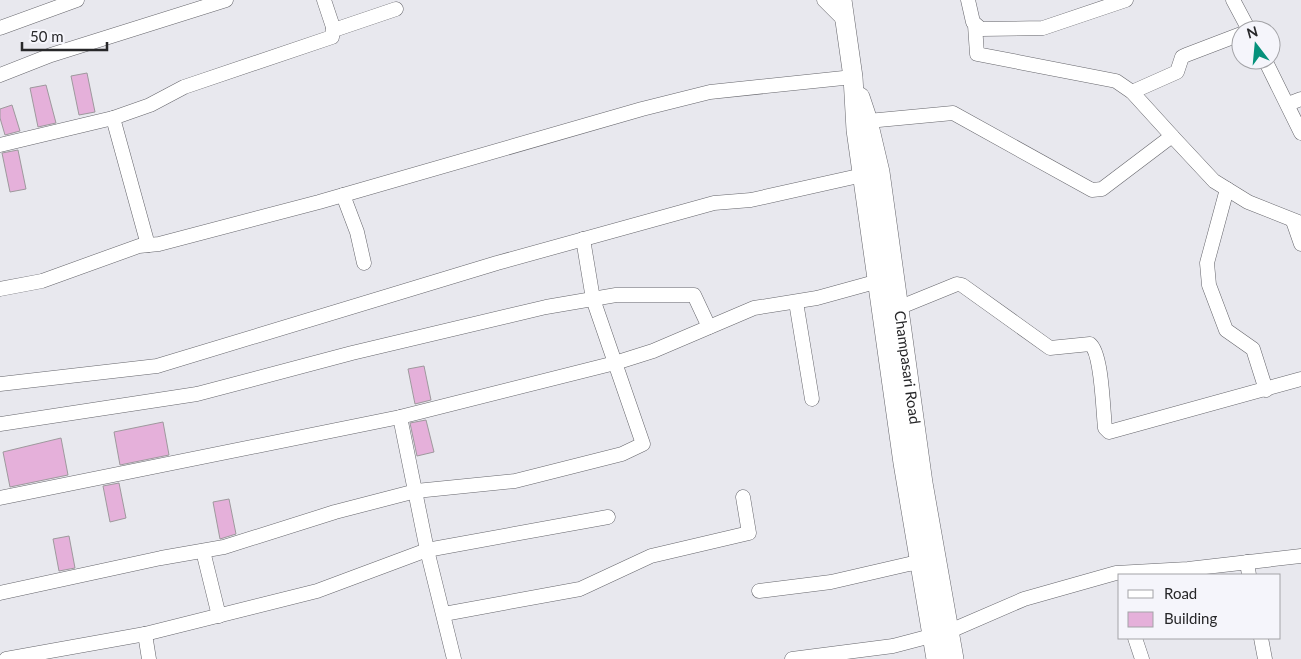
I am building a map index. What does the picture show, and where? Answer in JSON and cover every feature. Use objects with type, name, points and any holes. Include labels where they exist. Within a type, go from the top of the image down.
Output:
[{"type":"main road","name":"Champasari Road","points":[[842,0],[853,77],[856,130],[871,174]]},
{"type":"main road","name":"Champasari Road","points":[[853,77],[868,121],[871,174],[927,562],[942,633],[954,659]]},
{"type":"main road","name":"Champasari Road","points":[[886,278],[898,308],[927,562]]},
{"type":"main road","name":"Champasari Road","points":[[936,659],[942,633]]},
{"type":"street","points":[[0,28],[76,0]]},
{"type":"street","points":[[0,75],[51,55],[226,0]]},
{"type":"street","points":[[0,145],[113,118],[150,105],[184,88],[332,37],[333,27],[324,0]]},
{"type":"street","points":[[824,0],[846,22]]},
{"type":"street","points":[[968,0],[975,25],[976,50],[979,55],[1116,81],[1132,92],[1210,178],[1248,202],[1297,222],[1301,244]]},
{"type":"street","points":[[975,25],[981,29],[1044,28],[1126,0]]},
{"type":"street","points":[[1233,0],[1244,20]]},
{"type":"street","points":[[333,27],[334,30],[396,9]]},
{"type":"street","points":[[1132,92],[1177,72],[1182,57],[1231,38]]},
{"type":"street","points":[[1270,70],[1301,134]]},
{"type":"street","points":[[0,289],[42,281],[140,246],[159,244],[343,195],[642,109],[710,92],[853,77]]},
{"type":"street","points":[[1288,104],[1301,98]]},
{"type":"street","points":[[868,121],[953,114],[1092,190],[1102,189],[1172,136]]},
{"type":"street","points":[[113,118],[148,245]]},
{"type":"street","points":[[0,384],[157,366],[497,263],[714,203],[751,200],[871,174]]},
{"type":"street","points":[[1227,189],[1207,263],[1209,285],[1226,330],[1253,349],[1266,390]]},
{"type":"street","points":[[343,195],[357,232],[364,263]]},
{"type":"street","points":[[0,593],[224,547],[335,512],[416,492],[515,481],[622,454],[643,444],[593,299],[583,239]]},
{"type":"street","points":[[0,498],[400,417],[615,363],[653,351],[754,308],[817,298],[886,278]]},
{"type":"street","points":[[898,308],[957,284],[1050,348],[1090,344],[1093,346],[1098,362],[1105,428],[1109,432],[1301,379]]},
{"type":"street","points":[[0,424],[197,394],[361,351],[546,307],[616,295],[694,295],[709,326]]},
{"type":"street","points":[[796,302],[812,399]]},
{"type":"street","points":[[400,417],[427,550],[454,659]]},
{"type":"street","points":[[444,614],[580,589],[651,556],[749,533],[743,497]]},
{"type":"street","points":[[6,659],[145,634],[317,591],[427,550],[608,517]]},
{"type":"street","points":[[203,550],[219,616]]},
{"type":"street","points":[[1183,574],[1248,569],[1301,556]]},
{"type":"street","points":[[759,591],[831,582],[927,562]]},
{"type":"street","points":[[792,659],[893,646],[942,633],[1024,600],[1118,579]]},
{"type":"street","points":[[145,634],[149,659]]},
{"type":"street","points":[[1135,639],[1142,659]]},
{"type":"street","points":[[1261,639],[1265,659]]},
{"type":"building","points":[[87,73],[95,112],[79,115],[71,76]]},
{"type":"building","points":[[46,85],[56,123],[38,127],[30,88]]},
{"type":"building","points":[[12,105],[20,131],[5,135],[0,118],[0,109]]},
{"type":"building","points":[[18,150],[26,189],[10,192],[2,153]]},
{"type":"building","points":[[424,366],[431,400],[415,404],[408,369]]},
{"type":"building","points":[[426,420],[434,452],[417,456],[410,423]]},
{"type":"building","points":[[163,422],[169,455],[120,465],[114,432]]},
{"type":"building","points":[[61,438],[68,475],[10,487],[3,452]]},
{"type":"building","points":[[119,483],[126,518],[110,522],[103,486]]},
{"type":"building","points":[[229,499],[236,534],[220,539],[213,502]]},
{"type":"building","points":[[69,536],[75,568],[59,571],[53,539]]}]
